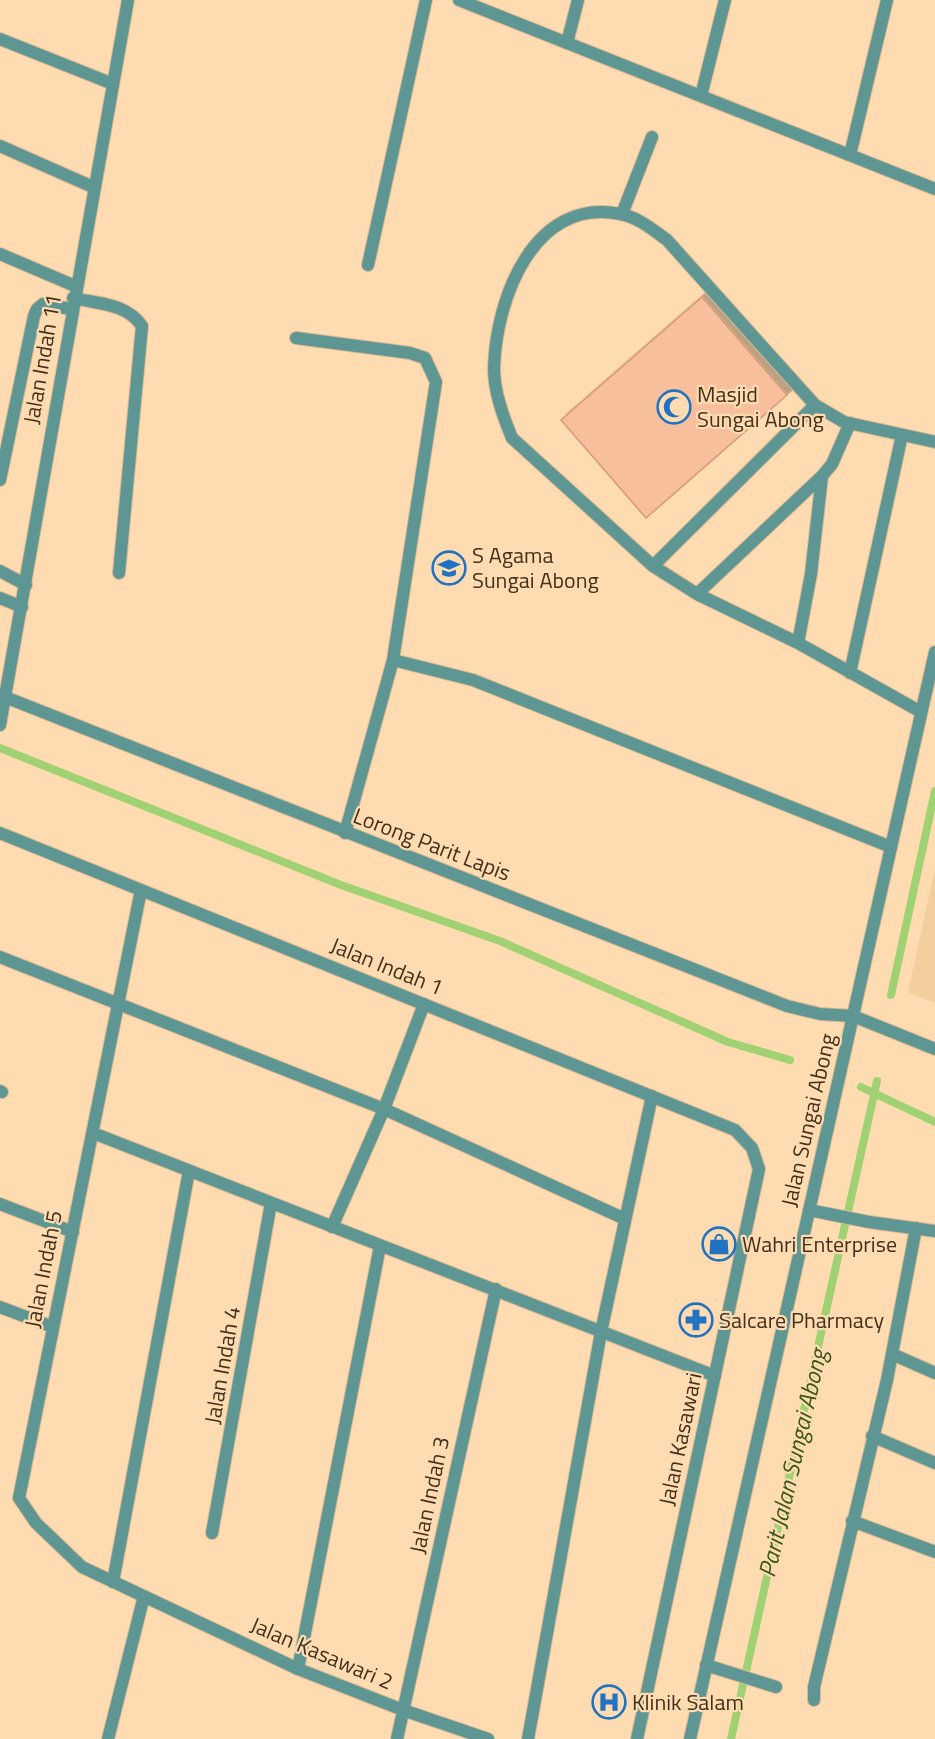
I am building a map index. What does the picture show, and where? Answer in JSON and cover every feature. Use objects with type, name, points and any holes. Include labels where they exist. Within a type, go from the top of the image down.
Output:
[{"type":"street","name":"Jalan Indah 11","points":[[0,724],[3,696],[26,585],[73,298],[128,0]]},
{"type":"street","points":[[368,265],[426,0]]},
{"type":"street","points":[[567,43],[578,0]]},
{"type":"street","points":[[701,96],[725,0]]},
{"type":"street","points":[[849,155],[887,0]]},
{"type":"street","points":[[465,1],[935,189]]},
{"type":"street","points":[[0,39],[113,84]]},
{"type":"street","points":[[622,214],[651,137]]},
{"type":"street","points":[[0,146],[93,187]]},
{"type":"street","points":[[921,712],[798,643],[697,594],[653,566],[512,438],[500,409],[494,370],[498,328],[514,278],[529,251],[551,228],[581,213],[622,214],[642,223],[667,240],[815,405],[850,423],[935,442]]},
{"type":"street","points":[[0,254],[73,298],[124,309],[133,314],[142,326],[119,573]]},
{"type":"street","points":[[0,480],[34,316],[43,304],[73,298]]},
{"type":"street","points":[[296,338],[410,353],[424,358],[436,382],[393,660],[345,833]]},
{"type":"street","points":[[653,566],[815,405]]},
{"type":"street","points":[[697,594],[822,476],[832,464],[850,423]]},
{"type":"street","points":[[850,673],[902,435]]},
{"type":"street","points":[[798,643],[811,574],[822,476]]},
{"type":"street","points":[[0,571],[26,585]]},
{"type":"street","points":[[0,598],[22,607]]},
{"type":"street","name":"Jalan Sungai Abong","points":[[690,1739],[935,652]]},
{"type":"street","points":[[393,660],[473,680],[891,847]]},
{"type":"street","name":"Lorong Parit Lapis","points":[[3,696],[787,1006],[820,1014],[853,1016],[935,1049]]},
{"type":"street","name":"Jalan Indah 1","points":[[0,833],[735,1130],[752,1148]]},
{"type":"street","name":"Jalan Indah 5","points":[[141,890],[19,1498],[36,1523],[58,1547],[82,1567],[144,1596]]},
{"type":"street","points":[[0,957],[119,1002],[384,1109],[625,1219]]},
{"type":"street","points":[[332,1227],[384,1109],[424,1004]]},
{"type":"street","points":[[528,1739],[600,1332],[652,1096]]},
{"type":"street","points":[[93,1133],[496,1289],[715,1377]]},
{"type":"street","name":"Jalan Kasawari","points":[[637,1739],[759,1169],[752,1148]]},
{"type":"street","points":[[113,1582],[189,1171]]},
{"type":"street","name":"Jalan Indah 4","points":[[212,1533],[272,1203]]},
{"type":"street","points":[[0,1204],[73,1232]]},
{"type":"street","points":[[809,1210],[870,1222],[935,1231]]},
{"type":"street","points":[[814,1700],[814,1687],[892,1354],[916,1228]]},
{"type":"street","points":[[298,1669],[380,1246]]},
{"type":"street","name":"Jalan Indah 3","points":[[396,1739],[496,1289]]},
{"type":"street","points":[[0,1306],[53,1326]]},
{"type":"street","points":[[892,1354],[935,1373]]},
{"type":"street","points":[[872,1436],[935,1463]]},
{"type":"street","points":[[852,1521],[935,1552]]},
{"type":"street","points":[[108,1739],[144,1596]]},
{"type":"street","name":"Jalan Kasawari 2","points":[[144,1596],[298,1669],[403,1710],[488,1739]]},
{"type":"street","points":[[706,1665],[776,1688]]},
{"type":"shaded area","points":[[935,869],[935,1003],[908,992]]},
{"type":"building","name":"Masjid Sungai Abong","points":[[702,297],[787,395],[646,518],[561,420]]},
{"type":"waterway","points":[[0,748],[341,885],[500,941],[728,1042],[790,1060]]},
{"type":"waterway","name":"Parit Jalan Sungai Abong","points":[[891,995],[935,791]]},
{"type":"waterway","name":"Parit Jalan Sungai Abong","points":[[731,1739],[877,1081]]},
{"type":"waterway","points":[[861,1087],[935,1122]]},
{"type":"place","name":"Masjid Sungai Abong","points":[[674,407]]},
{"type":"place","name":"S Agama Sungai Abong","points":[[449,568]]},
{"type":"place","name":"Wahri Enterprise","points":[[719,1244]]},
{"type":"place","name":"Salcare Pharmacy","points":[[696,1320]]},
{"type":"place","name":"Klinik Salam","points":[[609,1702]]}]
